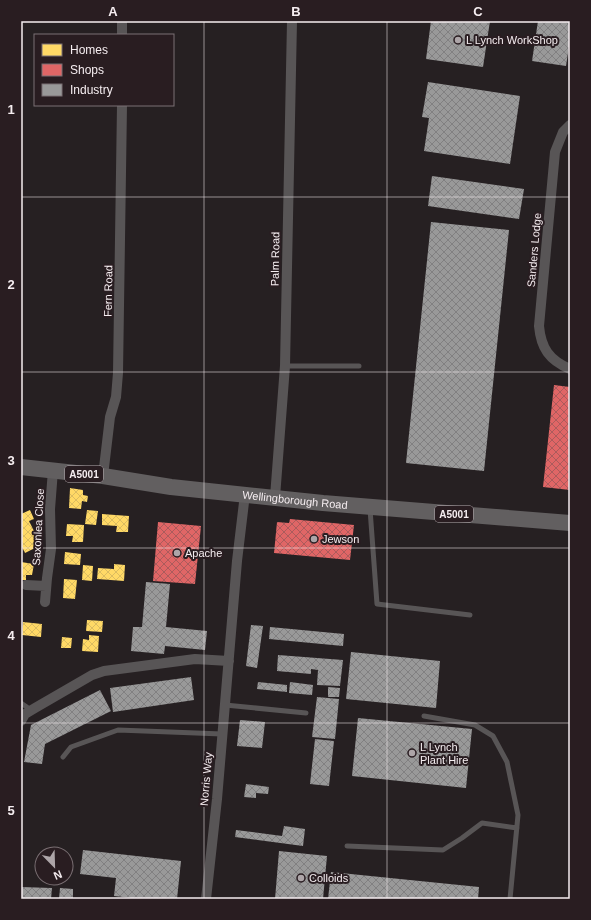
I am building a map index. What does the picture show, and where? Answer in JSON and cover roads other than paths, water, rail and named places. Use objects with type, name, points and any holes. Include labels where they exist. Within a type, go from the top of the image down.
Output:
[{"type":"main road","name":"Wellingborough Road","points":[[21,467],[104,476],[171,487],[570,523]]},
{"type":"street","points":[[122,21],[122,34]]},
{"type":"street","name":"Palm Road","points":[[275,497],[285,366],[292,21]]},
{"type":"street","name":"Fern Road","points":[[104,476],[110,417],[116,397],[118,373],[122,106]]},
{"type":"street","name":"Sanders Lodge","points":[[570,125],[563,132],[555,152],[539,326],[542,342],[548,354],[558,364],[570,369]]},
{"type":"street","name":"Saxonlea Close","points":[[45,602],[51,548],[50,509],[53,470]]},
{"type":"street","name":"Norris Way","points":[[206,899],[225,705],[237,561],[245,494]]},
{"type":"street","points":[[26,585],[46,586]]},
{"type":"street","points":[[21,721],[25,714],[31,710],[92,675],[104,671],[195,659],[229,661]]},
{"type":"lane","points":[[285,366],[359,366]]},
{"type":"lane","points":[[370,506],[377,604],[470,614]]},
{"type":"lane","points":[[21,703],[31,710]]},
{"type":"lane","points":[[225,705],[306,713]]},
{"type":"lane","points":[[424,716],[475,725],[493,736],[507,762],[518,815],[510,899]]},
{"type":"lane","points":[[63,757],[71,747],[118,730],[222,734]]},
{"type":"lane","points":[[347,846],[443,850],[482,823],[517,828]]},
{"type":"place","name":"L Lynch WorkShop","points":[[458,40]]},
{"type":"place","name":"Jewson","points":[[314,539]]},
{"type":"place","name":"Apache","points":[[177,553]]},
{"type":"place","name":"L Lynch Plant Hire","points":[[412,753]]},
{"type":"place","name":"Colloids","points":[[301,878]]}]
